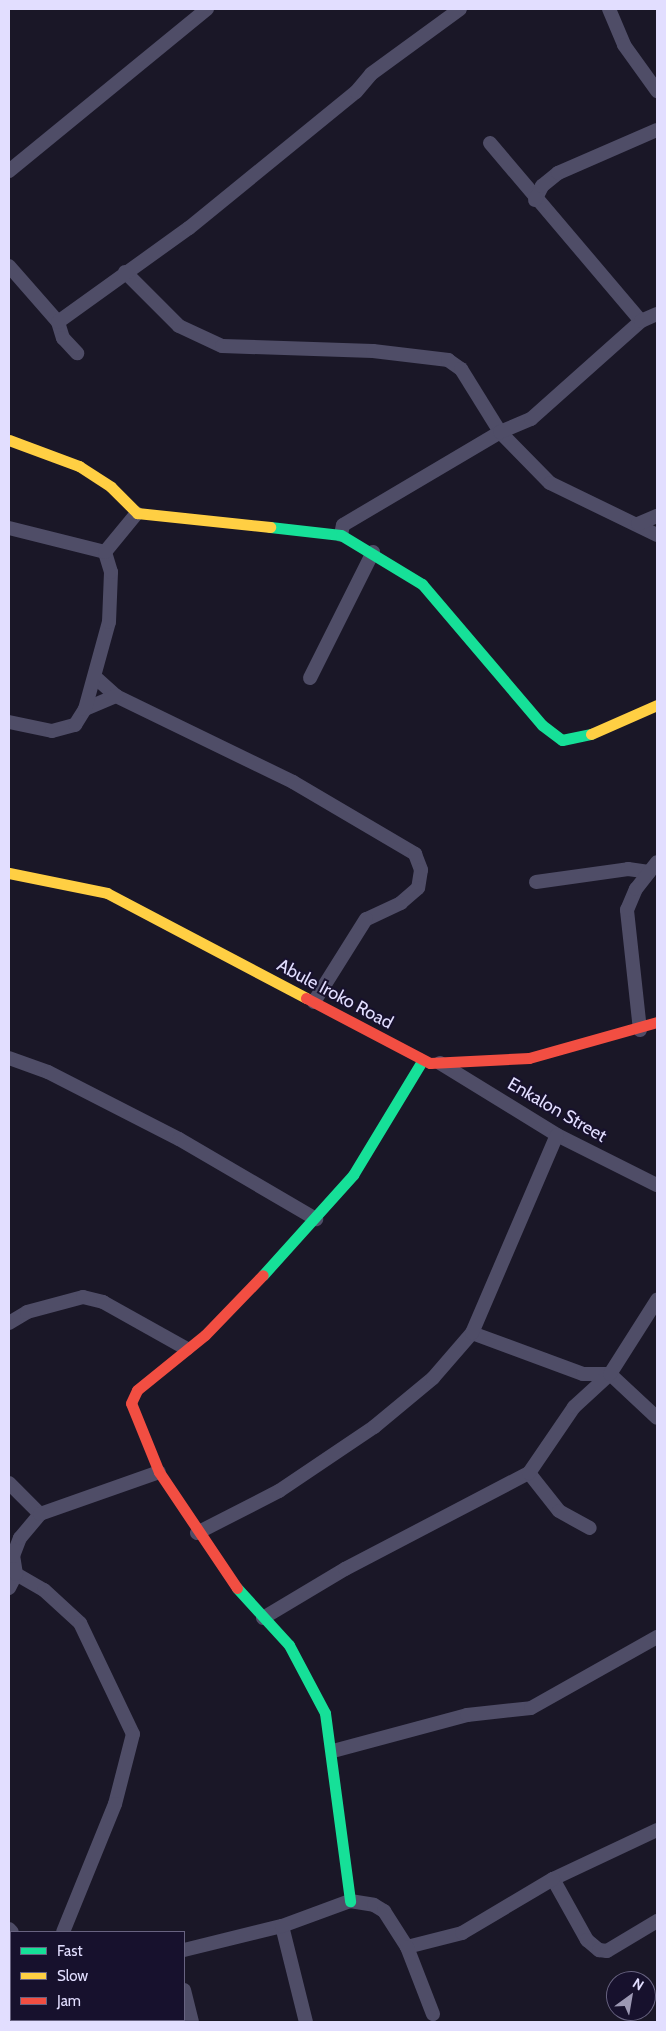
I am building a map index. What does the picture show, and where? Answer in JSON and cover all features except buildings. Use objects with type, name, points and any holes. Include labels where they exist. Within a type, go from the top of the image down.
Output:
[{"type":"street","points":[[9,171],[207,9]]},
{"type":"street","points":[[58,322],[125,272],[189,228],[356,92],[371,74],[460,9]]},
{"type":"street","points":[[609,9],[624,45],[657,91]]},
{"type":"street","points":[[535,200],[542,186],[558,173],[657,130]]},
{"type":"street","points":[[490,143],[535,200],[641,321]]},
{"type":"street","points":[[9,266],[58,322],[63,338],[77,353]]},
{"type":"street","points":[[125,272],[179,326],[222,346],[373,351],[448,360],[461,369],[500,432],[550,483],[638,524],[657,535]]},
{"type":"street","points":[[341,535],[343,525],[500,432],[531,419],[641,321],[657,314]]},
{"type":"street","points":[[9,440],[79,466],[111,487],[137,513],[341,535],[373,552],[422,584],[499,679],[542,725],[562,740],[587,736],[657,705]]},
{"type":"street","points":[[106,552],[137,513]]},
{"type":"street","points":[[638,524],[657,516]]},
{"type":"street","points":[[9,528],[106,552]]},
{"type":"street","points":[[9,722],[52,731],[75,725],[86,708],[109,622],[111,572],[106,552]]},
{"type":"street","points":[[310,678],[373,552]]},
{"type":"street","points":[[95,677],[116,696],[293,782],[415,854],[421,870],[418,888],[401,903],[366,919],[314,1002]]},
{"type":"street","points":[[86,708],[116,696]]},
{"type":"street","points":[[536,882],[653,867]]},
{"type":"street","points":[[640,1030],[627,910],[653,867]]},
{"type":"street","name":"Abule Iroko Road","points":[[9,873],[77,883],[107,893],[422,1060],[440,1063],[529,1058],[640,1030],[657,1022]]},
{"type":"street","points":[[9,1058],[48,1072],[179,1139],[316,1219]]},
{"type":"street","points":[[350,1901],[338,1825],[333,1751],[315,1691],[289,1645],[227,1578],[196,1533],[159,1472],[131,1403],[137,1390],[187,1349],[258,1284],[316,1219],[353,1175],[422,1060]]},
{"type":"street","name":"Enkalon Street","points":[[440,1063],[557,1135],[657,1185]]},
{"type":"street","points":[[196,1533],[279,1491],[374,1428],[433,1378],[472,1333],[557,1135]]},
{"type":"street","points":[[9,1323],[27,1312],[84,1297],[103,1302],[187,1349]]},
{"type":"street","points":[[263,1618],[345,1569],[529,1473],[574,1407],[610,1374],[657,1300]]},
{"type":"street","points":[[472,1333],[584,1374],[610,1374],[657,1418]]},
{"type":"street","points":[[9,1588],[16,1574],[13,1556],[20,1538],[40,1514],[159,1472]]},
{"type":"street","points":[[529,1473],[559,1511],[590,1528]]},
{"type":"street","points":[[9,1483],[40,1514]]},
{"type":"street","points":[[16,1574],[44,1590],[80,1623],[134,1734],[115,1804],[64,1931]]},
{"type":"street","points":[[333,1751],[467,1715],[531,1708],[657,1637]]},
{"type":"street","points":[[407,1946],[462,1933],[553,1879],[657,1830]]},
{"type":"street","points":[[553,1879],[587,1940],[599,1950],[607,1952],[657,1921]]},
{"type":"street","points":[[185,1950],[282,1926],[350,1901],[384,1911],[407,1946],[433,2014]]},
{"type":"street","points":[[282,1926],[306,2022]]},
{"type":"street","points":[[185,1994],[192,2022]]},
{"type":"traffic: fast","points":[[270,527],[341,535],[422,584],[542,725],[562,740],[591,734]]},
{"type":"traffic: fast","points":[[263,1275],[353,1175],[422,1061]]},
{"type":"traffic: fast","points":[[237,1588],[289,1645],[325,1713],[350,1901]]},
{"type":"traffic: slow","points":[[9,440],[79,466],[111,487],[137,513],[270,527]]},
{"type":"traffic: slow","points":[[591,734],[657,705]]},
{"type":"traffic: slow","points":[[9,873],[107,893],[306,998]]},
{"type":"traffic: jam","points":[[306,998],[430,1063],[529,1058],[657,1022]]},
{"type":"traffic: jam","points":[[237,1588],[159,1472],[131,1403],[137,1390],[205,1335],[263,1275]]}]
